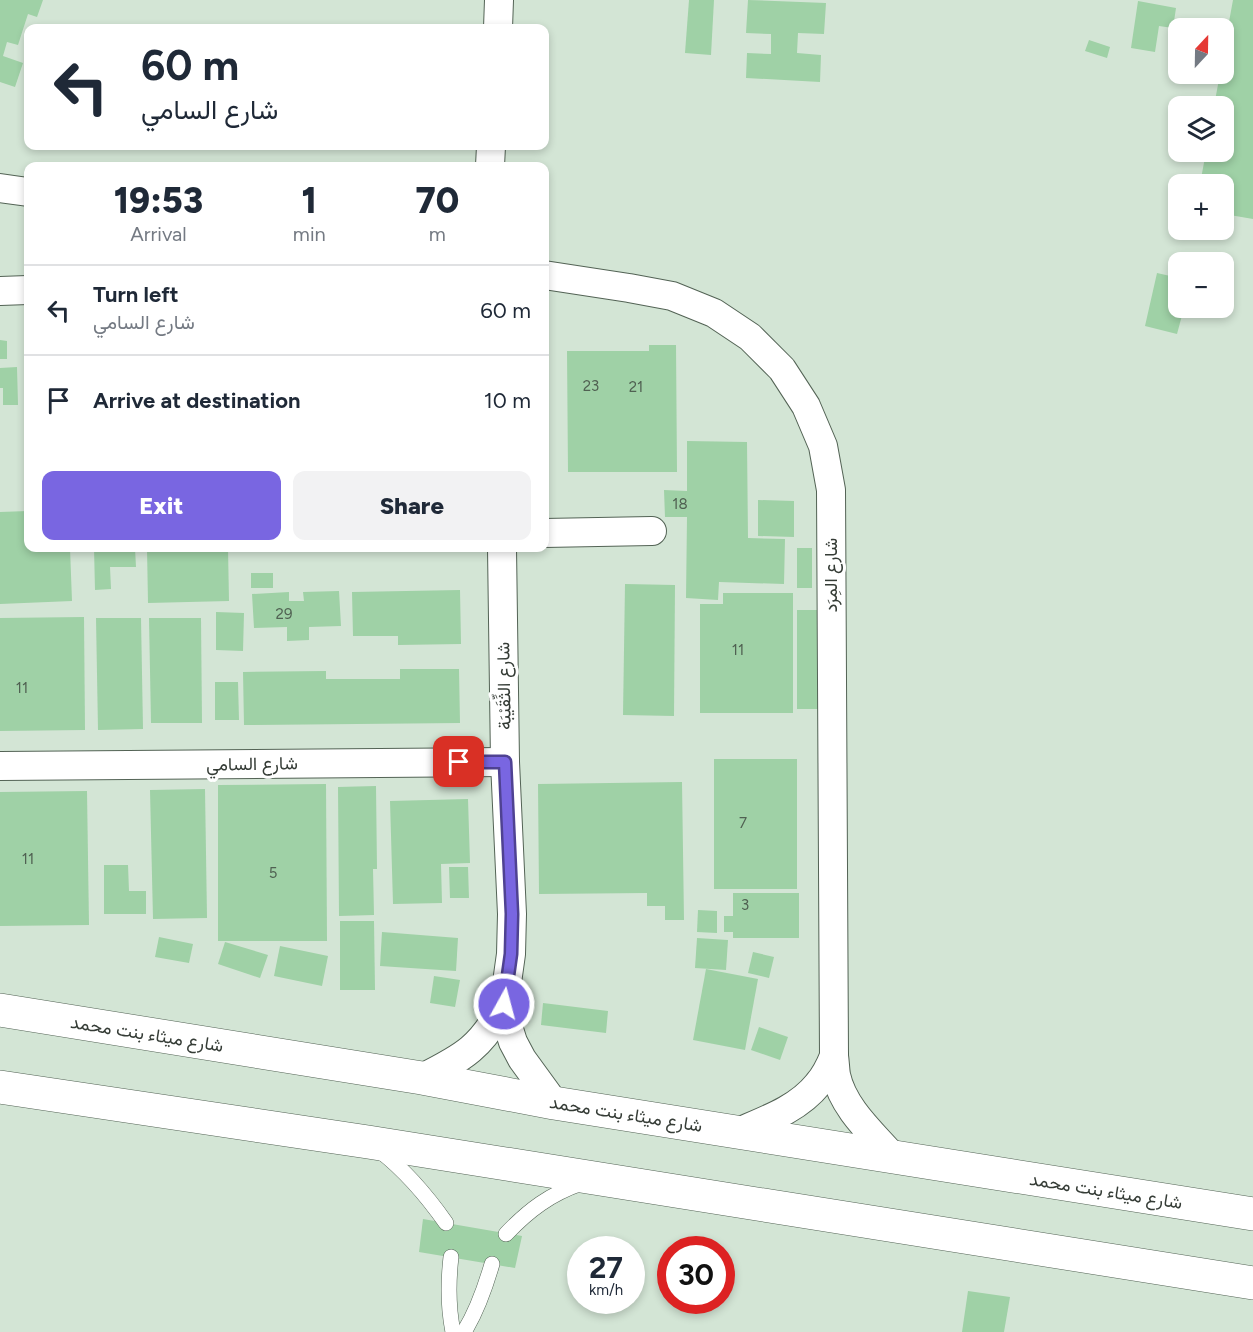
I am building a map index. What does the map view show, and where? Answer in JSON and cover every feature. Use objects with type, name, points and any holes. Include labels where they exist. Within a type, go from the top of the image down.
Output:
[{"type":"main road","name":"شارع ميثاء بنت محمد","points":[[0,1010],[422,1078],[554,1103],[1253,1214]]},
{"type":"main road","points":[[0,1087],[368,1142],[1253,1283]]},
{"type":"street","points":[[498,24],[499,0]]},
{"type":"street","points":[[0,188],[24,191]]},
{"type":"street","name":"شارع المِرَد","points":[[549,276],[672,296],[714,313],[750,337],[782,369],[806,406],[823,446],[831,490],[834,1056],[837,1076],[844,1096],[855,1114],[893,1157]]},
{"type":"street","points":[[0,291],[24,290]]},
{"type":"street","points":[[549,533],[652,531]]},
{"type":"street","name":"شارع الثِّقَيْبَة","points":[[502,552],[505,762],[512,914],[511,954],[504,1004],[513,1042],[522,1059],[554,1103]]},
{"type":"street","name":"شارع السامي","points":[[0,766],[505,762]]},
{"type":"street","name":"شارع الثِّقَيْبَة","points":[[422,1078],[456,1061],[471,1050],[496,1021],[504,1004]]},
{"type":"street","name":"شارع المِرَد","points":[[738,1132],[778,1115],[806,1097],[827,1071],[834,1056]]},
{"type":"lane","points":[[368,1142],[414,1181],[446,1223]]},
{"type":"lane","points":[[506,1234],[523,1216],[543,1201],[566,1189],[595,1179]]},
{"type":"lane","points":[[451,1257],[449,1301],[453,1332]]},
{"type":"lane","points":[[464,1332],[478,1306],[492,1264]]},
{"type":"building","points":[[0,0],[43,0],[37,17],[28,14],[18,45],[7,42],[3,56],[23,63],[15,87],[0,82]]},
{"type":"building","points":[[689,0],[714,0],[711,55],[685,53]]},
{"type":"building","points":[[748,0],[826,3],[824,34],[798,33],[797,53],[821,55],[820,82],[746,78],[747,53],[771,54],[771,34],[746,33]]},
{"type":"building","points":[[1233,0],[1253,0],[1253,219],[1234,216],[1234,174],[1202,174],[1204,162],[1234,162],[1234,96],[1216,96],[1218,84],[1234,84],[1234,18],[1230,18]]},
{"type":"building","points":[[1138,1],[1176,8],[1174,18],[1168,18],[1168,27],[1159,26],[1155,52],[1131,48]]},
{"type":"building","points":[[1089,40],[1110,47],[1107,58],[1085,51]]},
{"type":"building","points":[[1157,273],[1168,276],[1168,318],[1181,318],[1177,334],[1145,326]]},
{"type":"building","points":[[0,340],[7,341],[7,359],[0,359]]},
{"type":"building","points":[[649,345],[676,345],[677,472],[568,472],[567,351],[649,351]]},
{"type":"building","points":[[17,367],[18,405],[3,405],[0,368]]},
{"type":"building","points":[[687,441],[747,442],[748,538],[785,539],[784,584],[719,582],[718,600],[686,598],[687,517],[665,517],[664,490],[687,491]]},
{"type":"building","points":[[758,500],[794,501],[794,537],[758,536]]},
{"type":"building","points":[[24,511],[24,552],[70,552],[72,601],[0,604],[0,512]]},
{"type":"building","points":[[797,548],[812,548],[812,588],[797,588]]},
{"type":"building","points":[[94,552],[135,552],[136,567],[110,567],[111,589],[95,590]]},
{"type":"building","points":[[147,552],[228,552],[229,601],[148,603]]},
{"type":"building","points":[[251,573],[273,573],[273,588],[251,588]]},
{"type":"building","points":[[625,584],[675,585],[674,716],[623,715]]},
{"type":"building","points":[[460,590],[461,644],[398,645],[398,636],[353,636],[352,592]]},
{"type":"building","points":[[339,591],[341,626],[309,627],[309,640],[287,641],[287,627],[254,628],[252,594],[289,592],[289,601],[304,601],[303,592]]},
{"type":"building","points":[[723,593],[793,593],[793,713],[700,713],[700,604],[723,604]]},
{"type":"building","points":[[797,610],[818,610],[819,709],[797,709]]},
{"type":"building","points":[[216,612],[244,613],[243,651],[216,650]]},
{"type":"building","points":[[84,617],[85,730],[0,731],[0,618]]},
{"type":"building","points":[[96,618],[141,618],[143,729],[98,730]]},
{"type":"building","points":[[149,618],[201,618],[202,723],[151,723]]},
{"type":"building","points":[[400,669],[459,669],[460,723],[244,725],[243,672],[326,671],[326,679],[400,679]]},
{"type":"building","points":[[215,682],[238,682],[239,720],[215,720]]},
{"type":"building","points":[[714,759],[797,759],[797,889],[714,889]]},
{"type":"building","points":[[682,782],[684,920],[665,920],[665,906],[647,906],[647,893],[539,894],[538,784]]},
{"type":"building","points":[[326,784],[327,941],[218,941],[218,785]]},
{"type":"building","points":[[376,786],[377,869],[373,869],[374,915],[339,916],[338,787]]},
{"type":"building","points":[[205,789],[207,918],[153,919],[150,790]]},
{"type":"building","points":[[87,791],[89,925],[0,926],[0,792]]},
{"type":"building","points":[[468,799],[470,863],[441,864],[442,903],[393,904],[390,801]]},
{"type":"building","points":[[104,865],[128,865],[129,891],[146,891],[146,914],[104,914]]},
{"type":"building","points":[[449,867],[468,867],[469,898],[450,898]]},
{"type":"building","points":[[733,893],[799,893],[799,938],[733,938],[733,932],[724,932],[724,916],[733,916]]},
{"type":"building","points":[[698,910],[717,911],[717,933],[697,932]]},
{"type":"building","points":[[340,921],[374,921],[375,990],[340,990]]},
{"type":"building","points":[[382,932],[458,938],[456,971],[380,966]]},
{"type":"building","points":[[159,937],[193,944],[189,963],[155,957]]},
{"type":"building","points":[[697,938],[728,940],[726,970],[695,968]]},
{"type":"building","points":[[225,942],[268,955],[260,978],[218,964]]},
{"type":"building","points":[[280,946],[328,956],[322,986],[274,976]]},
{"type":"building","points":[[753,952],[774,957],[769,978],[748,973]]},
{"type":"building","points":[[706,969],[758,979],[745,1050],[693,1040]]},
{"type":"building","points":[[434,976],[460,980],[455,1007],[430,1003]]},
{"type":"building","points":[[543,1003],[608,1011],[606,1033],[541,1025]]},
{"type":"building","points":[[759,1027],[788,1037],[780,1060],[751,1050]]},
{"type":"building","points":[[423,1219],[522,1236],[515,1268],[419,1252]]},
{"type":"building","points":[[968,1291],[1010,1297],[1004,1332],[962,1332]]},
{"type":"route","points":[[459,762],[505,762],[512,914],[511,954],[504,1004]]}]
